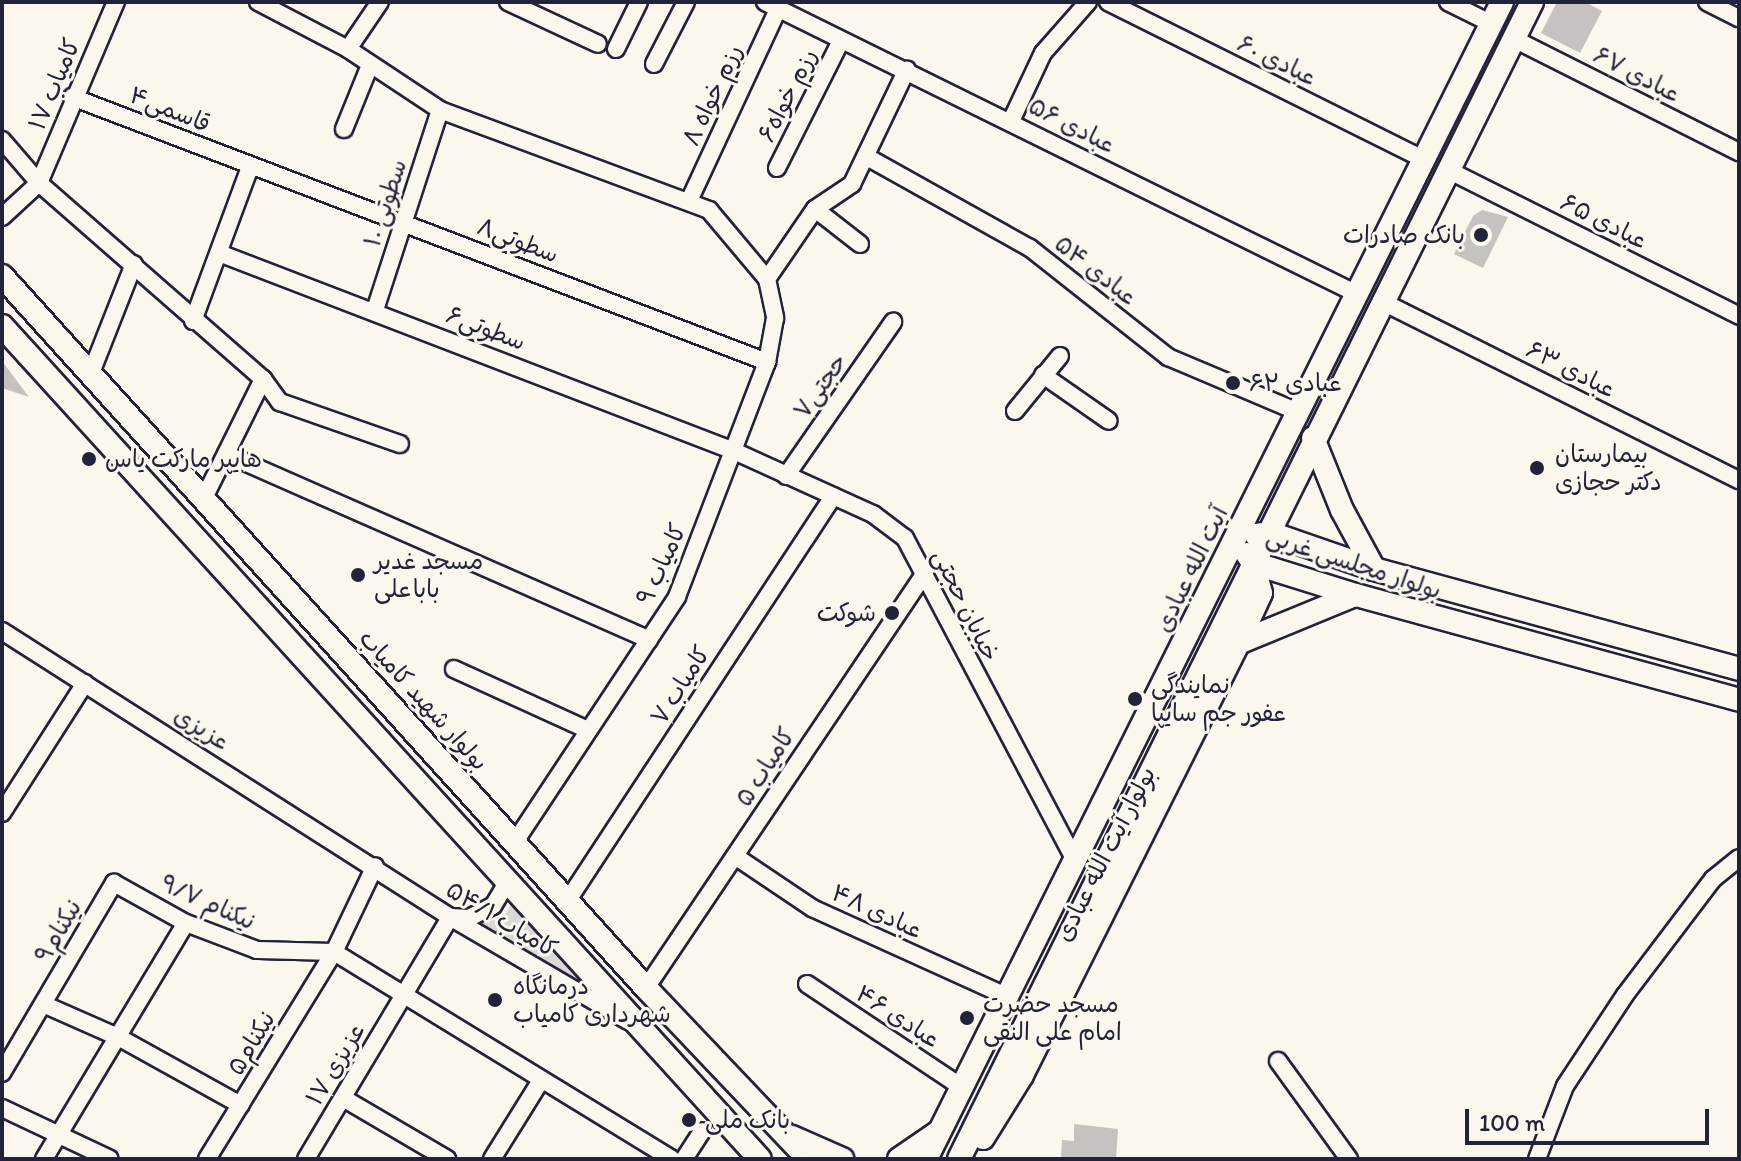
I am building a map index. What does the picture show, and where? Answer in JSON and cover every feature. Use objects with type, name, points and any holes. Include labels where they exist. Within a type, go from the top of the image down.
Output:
[{"type":"main road","name":"آیت الله عبادی","points":[[926,1159],[1502,2]]},
{"type":"main road","points":[[959,1159],[1270,533],[1313,438],[1532,2]]},
{"type":"main road","name":"بولوار شهید کامیاب","points":[[2,276],[516,840],[646,988],[808,1159]]},
{"type":"main road","points":[[2,326],[500,868],[760,1159]]},
{"type":"main road","points":[[1313,438],[1342,510],[1374,569]]},
{"type":"main road","name":"بولوار مجلسی غربی","points":[[1739,669],[1374,569],[1270,533],[1235,537],[1253,563],[1356,595],[1739,700]]},
{"type":"main road","name":"بولوار آیت الله عبادی","points":[[968,1159],[1036,1048],[1238,643],[1261,593],[1253,563]]},
{"type":"main road","points":[[1238,643],[1317,606],[1356,595]]},
{"type":"main road","points":[[968,1159],[983,1110]]},
{"type":"main road","points":[[899,1159],[944,1127]]},
{"type":"main road","points":[[789,1136],[842,1159]]},
{"type":"street","name":"کامیاب ۱۷","points":[[2,217],[39,183],[72,97],[116,2]]},
{"type":"street","points":[[258,2],[348,49],[440,110],[709,210],[767,279],[815,209],[852,184],[907,69]]},
{"type":"street","points":[[348,49],[380,2]]},
{"type":"street","points":[[508,2],[598,44]]},
{"type":"street","points":[[616,49],[639,2]]},
{"type":"street","points":[[654,64],[686,2]]},
{"type":"street","points":[[1011,121],[1043,53],[1088,2]]},
{"type":"street","name":"عبادی ۶۰","points":[[1108,2],[1425,160]]},
{"type":"street","points":[[1448,2],[1492,24]]},
{"type":"street","points":[[1707,2],[1739,18]]},
{"type":"street","name":"عبادی ۵۶","points":[[772,6],[840,43],[907,69],[1357,294]]},
{"type":"street","name":"رزم خواه ۸","points":[[689,201],[772,6]]},
{"type":"street","name":"عبادی ۶۷","points":[[1514,39],[1739,152]]},
{"type":"street","name":"رزم خواه۶","points":[[777,168],[840,43]]},
{"type":"street","points":[[344,129],[370,65]]},
{"type":"street","name":"قاسمی۴","points":[[72,97],[250,167]]},
{"type":"street","name":"سطوتی ۱۰","points":[[375,310],[440,110]]},
{"type":"street","points":[[2,140],[39,183],[134,264],[193,321],[263,379],[280,402],[400,444]]},
{"type":"street","name":"عبادی ۵۴","points":[[867,157],[1030,248],[1168,357],[1298,412]]},
{"type":"street","points":[[193,321],[250,167]]},
{"type":"street","name":"سطوتی۸","points":[[250,167],[405,221],[767,362]]},
{"type":"street","name":"عبادی ۶۵","points":[[1448,170],[1739,316]]},
{"type":"street","points":[[815,209],[860,244]]},
{"type":"street","name":"سطوتی۶","points":[[219,253],[375,310],[734,451]]},
{"type":"street","points":[[91,373],[134,264]]},
{"type":"street","name":"کامیاب ۹","points":[[516,840],[677,597],[767,362],[775,318],[767,279]]},
{"type":"street","name":"عبادی ۶۳","points":[[1381,301],[1739,480]]},
{"type":"street","name":"حجتی۷","points":[[786,476],[893,322]]},
{"type":"street","points":[[1015,411],[1060,356]]},
{"type":"street","points":[[1043,375],[1109,421]]},
{"type":"street","points":[[204,498],[263,379]]},
{"type":"street","name":"خیابان حجتی","points":[[734,451],[873,514],[905,538],[925,573],[963,656],[1076,862]]},
{"type":"street","points":[[226,454],[649,640]]},
{"type":"street","name":"کامیاب ۷","points":[[568,900],[833,496]]},
{"type":"street","name":"کامیاب ۵","points":[[646,988],[925,573]]},
{"type":"street","name":"عزیزی","points":[[2,631],[375,866]]},
{"type":"street","points":[[454,669],[588,730]]},
{"type":"street","points":[[2,813],[9,787],[85,683]]},
{"type":"street","name":"عبادی ۴۸","points":[[735,856],[812,908],[1008,997]]},
{"type":"street","points":[[1537,1159],[1565,1086],[1625,995],[1713,879],[1739,858]]},
{"type":"street","name":"کامیاب ۵۴/۱","points":[[375,866],[450,917],[648,1033]]},
{"type":"street","name":"نیکنام۵","points":[[207,1159],[334,952],[375,866]]},
{"type":"street","points":[[450,917],[469,918],[493,906],[504,888],[500,868]]},
{"type":"street","name":"نیکنام ۹/۷","points":[[114,883],[186,923],[257,950],[334,952]]},
{"type":"street","name":"نیکنام۹","points":[[2,1073],[114,883]]},
{"type":"street","name":"عزیزی ۱۷","points":[[306,1159],[450,917]]},
{"type":"street","points":[[44,1159],[120,1038],[186,923]]},
{"type":"street","points":[[334,952],[406,994],[540,1082],[673,1158],[702,1131]]},
{"type":"street","name":"عبادی ۴۶","points":[[807,984],[963,1088]]},
{"type":"street","points":[[43,1004],[120,1038],[241,1105]]},
{"type":"street","points":[[1278,1061],[1349,1159]]},
{"type":"street","points":[[492,1159],[540,1082]]},
{"type":"street","points":[[343,1098],[447,1159]]},
{"type":"street","points":[[2,1108],[110,1159]]},
{"type":"shaded area","points":[[512,902],[591,990],[481,923],[503,918]]},
{"type":"building","points":[[1557,2],[1585,2],[1602,11],[1580,53],[1541,33]]},
{"type":"building","name":"بانک صادرات","points":[[1482,210],[1508,217],[1483,268],[1454,254],[1473,216]]},
{"type":"building","points":[[2,361],[29,397],[2,388]]},
{"type":"building","points":[[1074,1124],[1118,1129],[1116,1159],[1061,1159],[1062,1140],[1074,1141]]},
{"type":"place","name":"بانک صادرات","points":[[1481,235]]},
{"type":"place","name":"عبادی ۶۲","points":[[1233,383]]},
{"type":"place","name":"هایپر مارکت یاس","points":[[89,459]]},
{"type":"place","name":"بیمارستان دکتر حجازی","points":[[1537,468]]},
{"type":"place","name":"مسجد غدیر باباعلی","points":[[358,575]]},
{"type":"place","name":"شوكت","points":[[892,613]]},
{"type":"place","name":"نمایندگی عفور جم سایپا","points":[[1135,699]]},
{"type":"place","name":"درمانگاه شهرداری کامیاب","points":[[495,1000]]},
{"type":"place","name":"مسجد حضرت امام علی النقی","points":[[967,1018]]},
{"type":"place","name":"بانک ملی","points":[[689,1120]]}]
